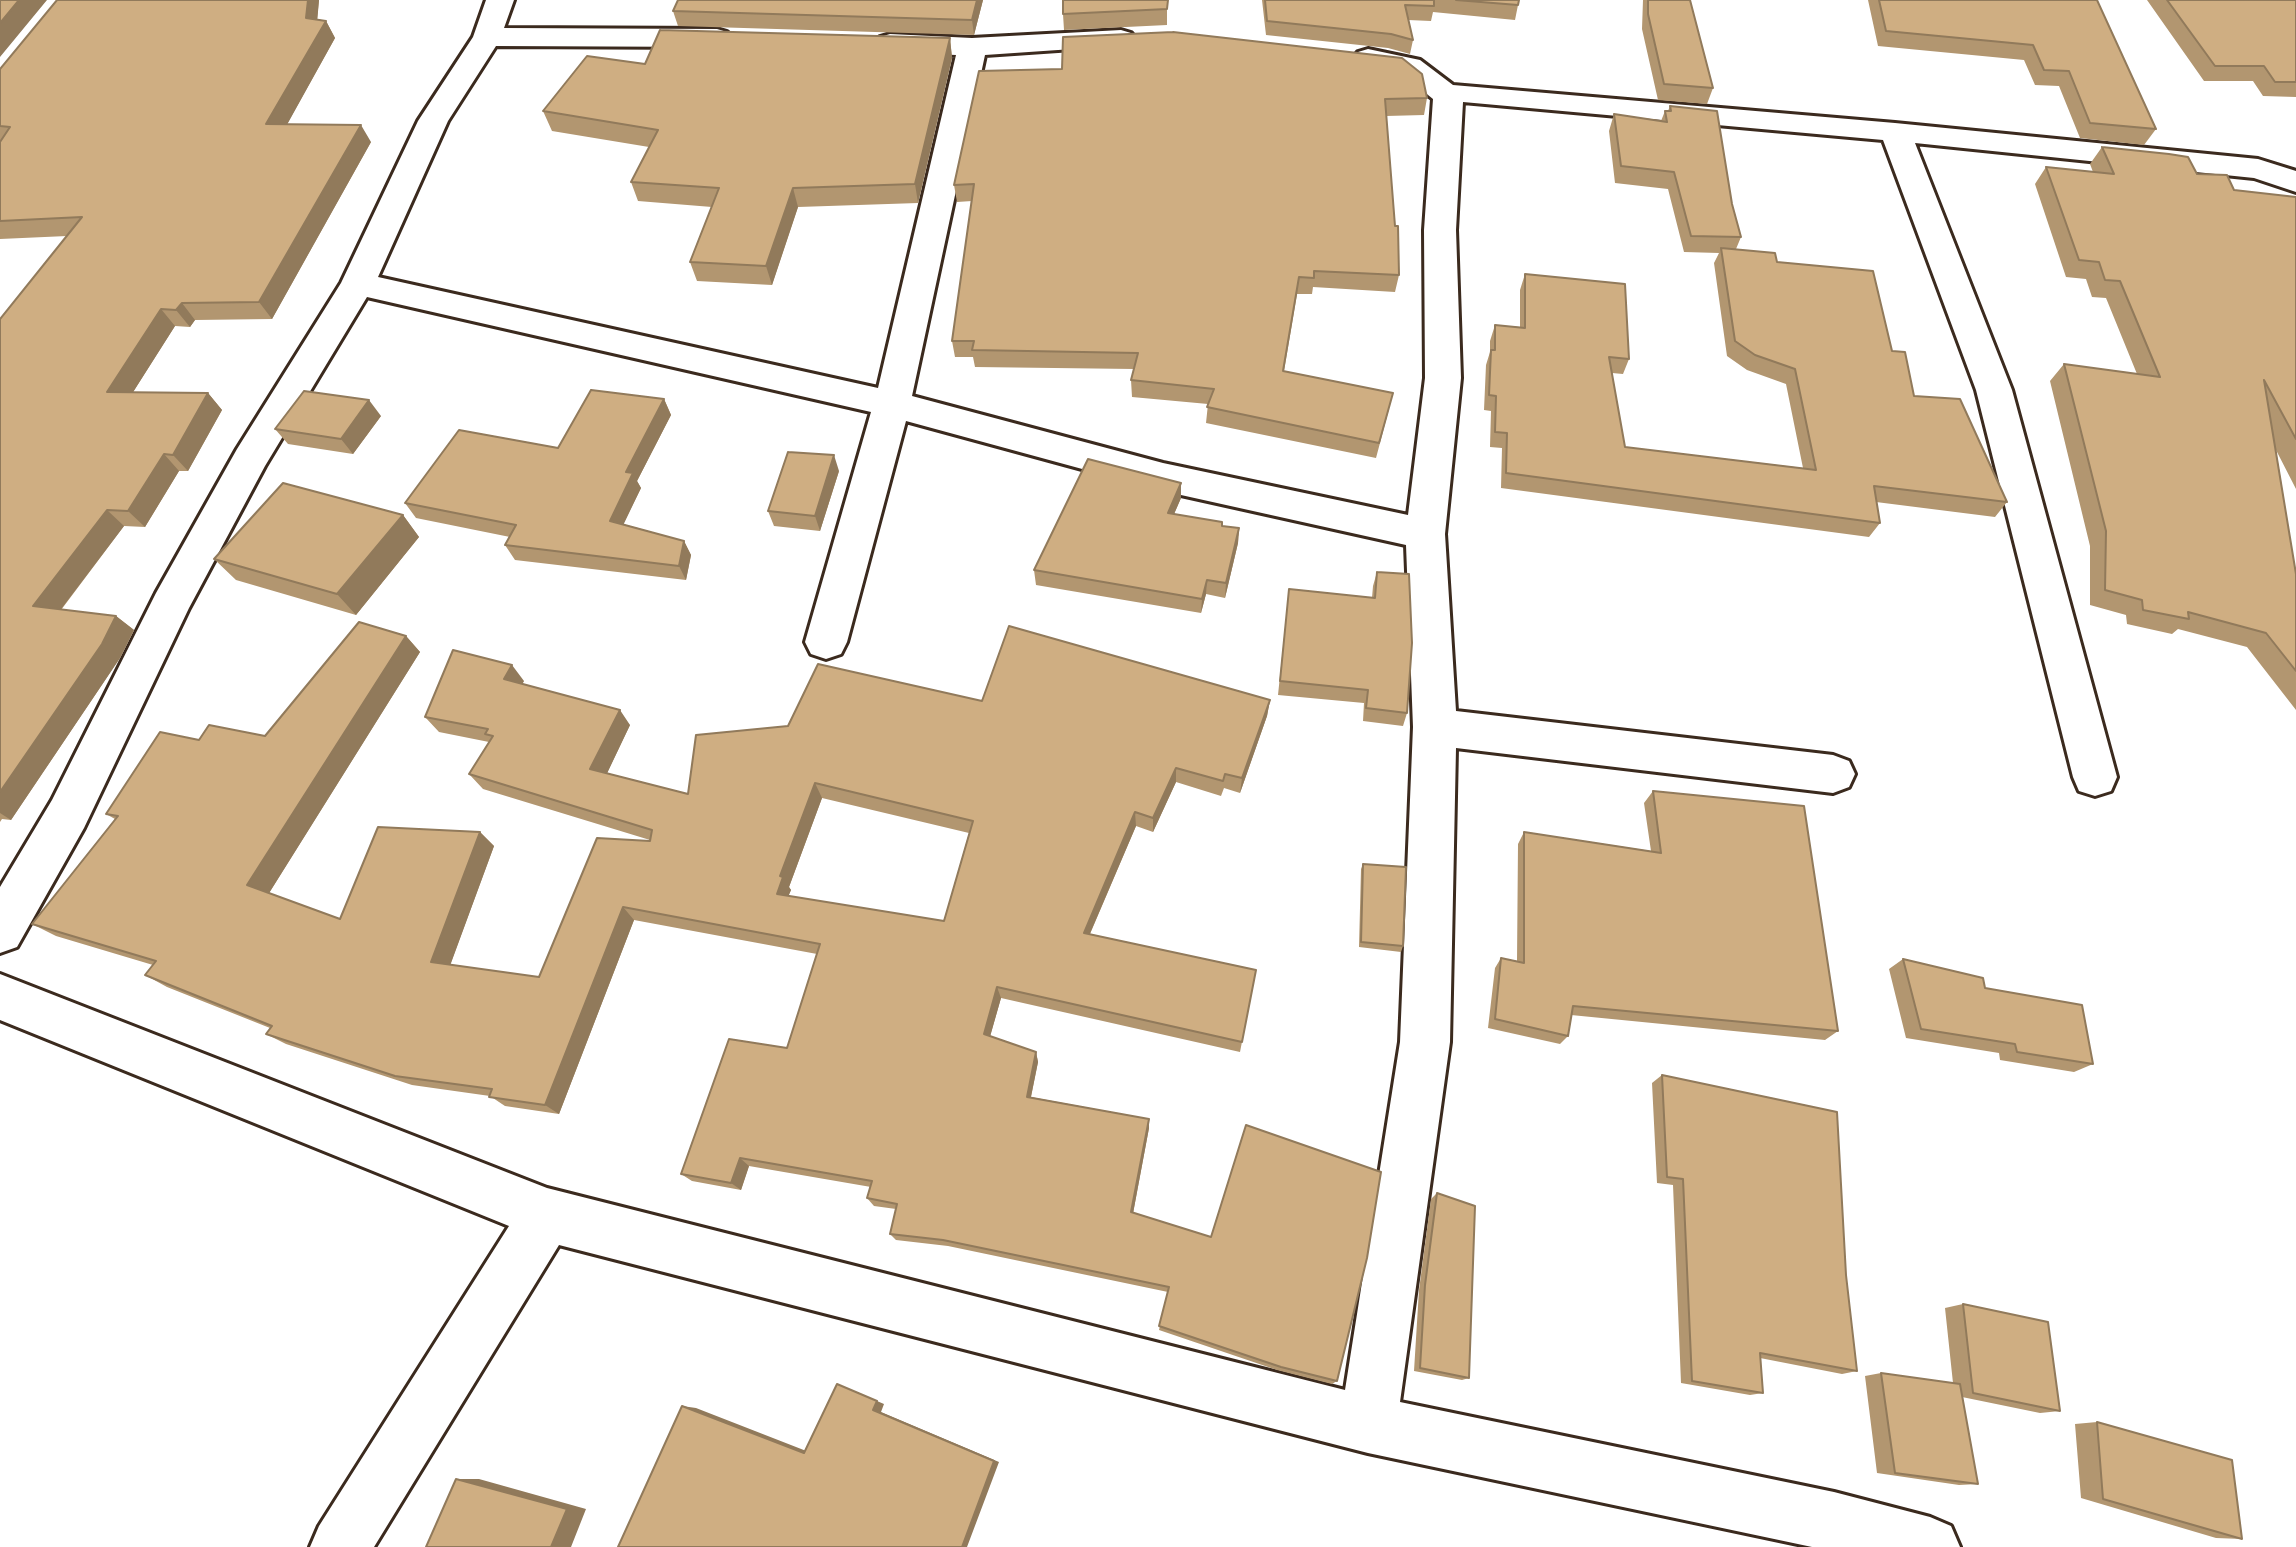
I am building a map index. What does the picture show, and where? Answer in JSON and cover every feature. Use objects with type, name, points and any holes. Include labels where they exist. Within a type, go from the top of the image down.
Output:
[{"type":"street","points":[[0,931],[68,814],[170,604],[250,459],[358,284],[433,121],[487,37],[500,0]]},
{"type":"street","points":[[487,37],[740,38]]},
{"type":"street","points":[[860,41],[972,47],[1142,38]]},
{"type":"street","points":[[826,642],[892,404],[972,47]]},
{"type":"street","points":[[1342,55],[1388,60],[1410,66],[1448,96]]},
{"type":"street","points":[[1448,96],[1459,93],[1895,132],[2258,169],[2296,182]]},
{"type":"street","points":[[1368,1424],[1425,1042],[1435,727],[1425,534],[1443,378],[1440,230],[1448,96]]},
{"type":"street","points":[[1895,132],[1994,390],[2095,777]]},
{"type":"street","points":[[358,284],[892,404],[1163,477],[1425,534]]},
{"type":"street","points":[[1435,727],[1833,774]]},
{"type":"street","points":[[0,997],[547,1215],[1368,1424],[1834,1522],[1930,1547]]},
{"type":"street","points":[[340,1547],[547,1215]]},
{"type":"building","points":[[0,0],[19,0],[0,23]]},
{"type":"building","points":[[57,0],[308,0],[306,18],[326,21],[266,124],[361,125],[259,302],[182,303],[176,310],[161,309],[107,392],[208,393],[173,455],[164,454],[128,511],[107,510],[33,606],[116,616],[102,644],[0,792],[0,319],[82,217],[0,221],[0,142],[10,127],[0,126],[0,69]]},
{"type":"building","points":[[678,0],[977,0],[972,20],[673,11]]},
{"type":"building","points":[[1063,0],[1168,0],[1167,9],[1063,14]]},
{"type":"building","points":[[1265,0],[1434,0],[1434,6],[1405,5],[1413,40],[1391,34],[1267,21]]},
{"type":"building","points":[[1456,0],[1519,0],[1518,5]]},
{"type":"building","points":[[1648,0],[1690,0],[1713,88],[1664,84],[1648,14]]},
{"type":"building","points":[[1879,0],[2097,0],[2156,129],[2090,123],[2069,71],[2044,70],[2033,45],[1886,31]]},
{"type":"building","points":[[2167,0],[2296,0],[2296,82],[2275,82],[2264,66],[2215,66]]},
{"type":"building","points":[[660,30],[950,38],[915,184],[793,188],[766,266],[690,262],[719,188],[631,182],[658,130],[543,111],[587,56],[645,64]]},
{"type":"building","points":[[1173,32],[1402,58],[1422,74],[1427,98],[1385,99],[1395,226],[1398,226],[1399,275],[1314,271],[1314,278],[1299,277],[1283,371],[1393,393],[1379,443],[1207,407],[1214,389],[1131,380],[1138,353],[972,350],[974,341],[952,341],[974,184],[954,185],[979,71],[1062,69],[1063,37]]},
{"type":"building","points":[[1670,106],[1717,111],[1732,204],[1741,237],[1691,236],[1674,172],[1621,166],[1614,114],[1667,122],[1665,111],[1671,111]]},
{"type":"building","points":[[2102,147],[2188,157],[2197,174],[2227,175],[2234,190],[2296,197],[2296,439],[2264,380],[2296,574],[2296,671],[2266,633],[2188,612],[2189,619],[2143,610],[2142,600],[2105,590],[2106,531],[2064,364],[2160,377],[2120,281],[2105,280],[2099,262],[2079,260],[2046,167],[2114,174]]},
{"type":"building","points":[[1721,248],[1775,253],[1777,262],[1873,271],[1892,351],[1905,352],[1914,396],[1960,399],[2007,502],[1874,486],[1880,523],[1506,473],[1507,433],[1495,432],[1496,396],[1489,395],[1491,350],[1495,350],[1495,325],[1525,328],[1525,274],[1625,284],[1629,359],[1609,357],[1625,447],[1816,470],[1795,369],[1755,355],[1735,341]]},
{"type":"building","points":[[591,390],[664,399],[626,472],[633,473],[610,521],[684,541],[679,566],[505,545],[516,525],[405,503],[459,430],[558,448]]},
{"type":"building","points":[[304,391],[369,400],[341,439],[275,429]]},
{"type":"building","points":[[788,452],[834,455],[815,516],[768,511]]},
{"type":"building","points":[[1088,459],[1181,483],[1168,513],[1239,528],[1226,583],[1207,580],[1202,599],[1034,570]]},
{"type":"building","points":[[283,483],[403,515],[337,594],[214,559]]},
{"type":"building","points":[[1377,572],[1409,574],[1412,643],[1407,713],[1366,708],[1368,690],[1280,681],[1289,589],[1375,598]]},
{"type":"building","points":[[359,622],[406,636],[247,885],[340,919],[378,827],[480,832],[431,962],[539,977],[597,838],[650,841],[652,830],[469,774],[493,736],[485,734],[488,729],[425,717],[453,650],[512,665],[504,679],[620,710],[590,769],[688,794],[696,735],[788,726],[818,664],[982,701],[1009,626],[1270,700],[1242,778],[1225,774],[1223,781],[1176,768],[1153,818],[1135,812],[1084,933],[1256,970],[1242,1042],[997,987],[984,1034],[1036,1052],[1027,1097],[1149,1119],[1131,1212],[1211,1237],[1246,1125],[1381,1172],[1367,1258],[1337,1381],[1281,1367],[1159,1326],[1169,1287],[943,1240],[890,1234],[897,1204],[867,1198],[872,1181],[740,1158],[731,1183],[681,1174],[729,1039],[787,1048],[820,944],[623,907],[545,1105],[489,1097],[492,1089],[395,1076],[266,1034],[272,1026],[145,975],[156,961],[32,924],[118,816],[106,814],[160,732],[199,740],[209,725],[265,736]],"holes":[[[815,783],[973,821],[944,921],[777,894],[783,877],[780,876]]]},
{"type":"building","points":[[1653,791],[1804,806],[1838,1031],[1573,1006],[1568,1036],[1495,1019],[1501,958],[1524,963],[1524,832],[1661,853]]},
{"type":"building","points":[[1363,864],[1406,867],[1403,946],[1361,942]]},
{"type":"building","points":[[1903,959],[1983,978],[1985,988],[2082,1005],[2093,1064],[2017,1052],[2015,1044],[1921,1029]]},
{"type":"building","points":[[1662,1075],[1837,1112],[1846,1275],[1857,1371],[1760,1353],[1763,1393],[1692,1381],[1683,1179],[1667,1177]]},
{"type":"building","points":[[1437,1193],[1475,1206],[1469,1378],[1420,1368],[1425,1285]]},
{"type":"building","points":[[1963,1304],[2048,1322],[2060,1411],[1973,1393]]},
{"type":"building","points":[[1881,1373],[1960,1384],[1978,1484],[1895,1473]]},
{"type":"building","points":[[837,1384],[877,1401],[873,1410],[994,1461],[962,1547],[618,1547],[682,1406],[804,1453]]},
{"type":"building","points":[[2097,1422],[2232,1460],[2242,1539],[2103,1499]]},
{"type":"building","points":[[456,1479],[567,1509],[551,1547],[426,1547]]}]
